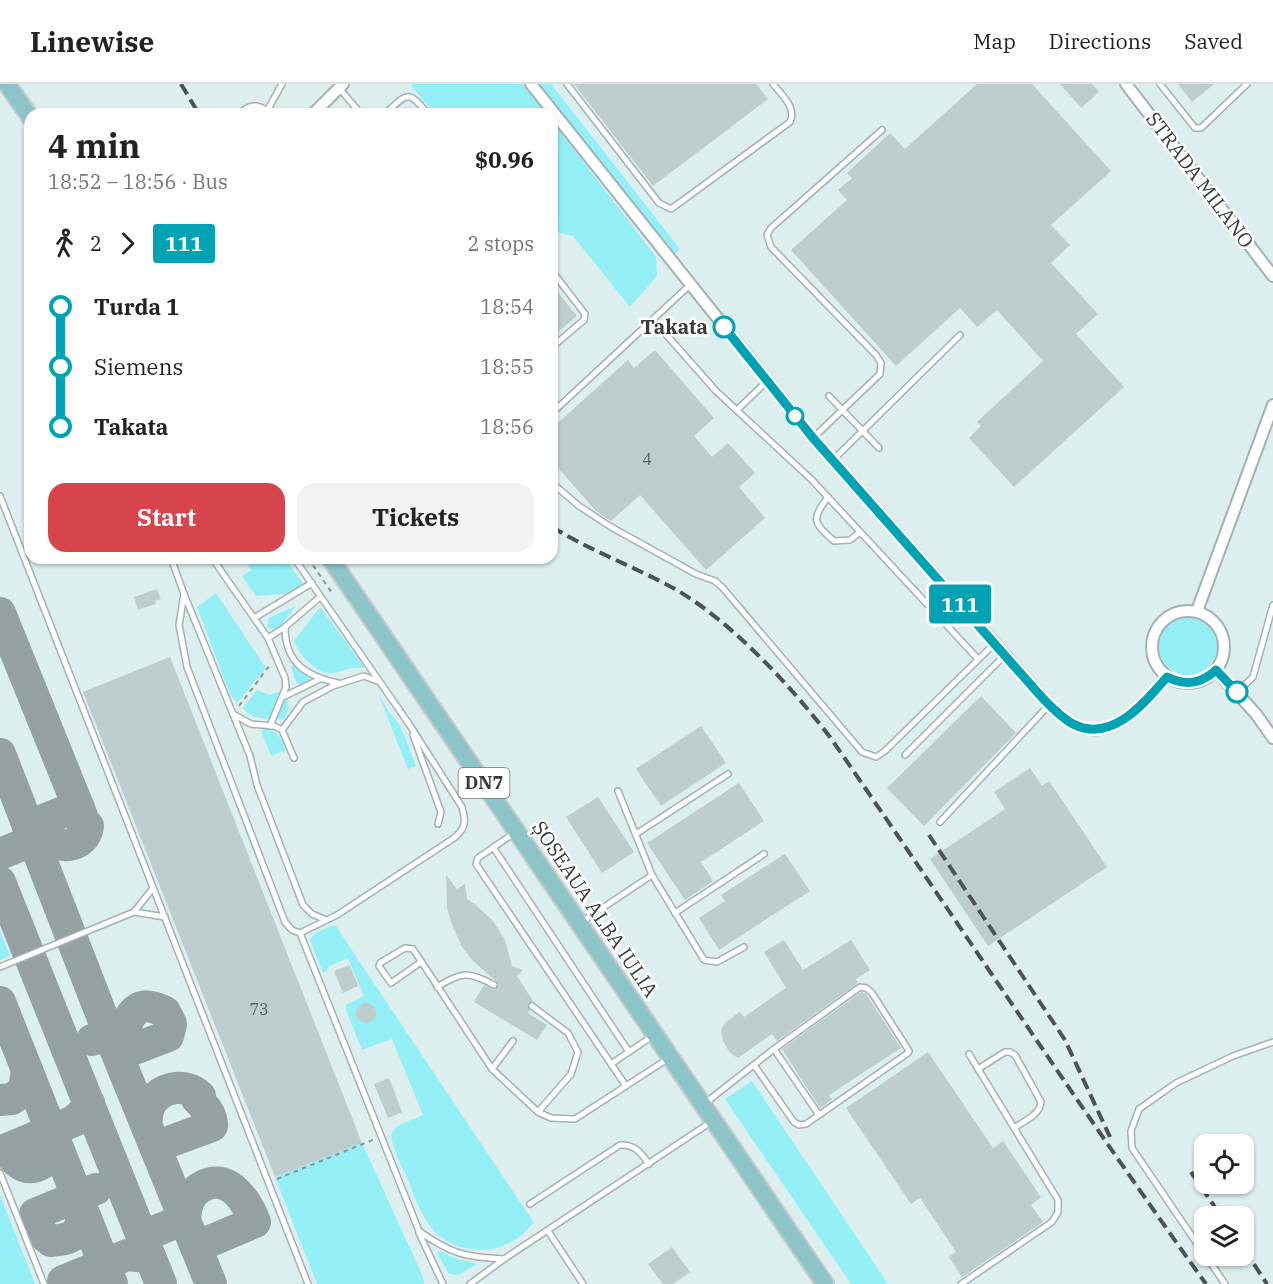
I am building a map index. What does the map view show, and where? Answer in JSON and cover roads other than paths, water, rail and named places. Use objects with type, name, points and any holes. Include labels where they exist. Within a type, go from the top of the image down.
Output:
[{"type":"main road","points":[[7,84],[24,108]]},
{"type":"main road","name":"ȘOSEAUA ALBA IULIA","points":[[334,564],[825,1284]]},
{"type":"street","points":[[531,84],[550,108]]},
{"type":"street","name":"STRADA MILANO","points":[[1126,84],[1273,276]]},
{"type":"street","points":[[319,108],[341,86]]},
{"type":"street","points":[[558,118],[813,438],[1049,705],[1073,724],[1091,729],[1103,728],[1131,714],[1167,677]]},
{"type":"street","points":[[1197,612],[1273,405]]},
{"type":"street","points":[[1186,610],[1208,616],[1217,625],[1223,636],[1224,654],[1216,670],[1208,678],[1187,684],[1167,677],[1159,669],[1151,648],[1158,626],[1165,618],[1186,610]]},
{"type":"street","points":[[1216,670],[1237,692],[1273,738]]},
{"type":"lane","points":[[270,108],[282,84]]},
{"type":"lane","points":[[567,84],[659,203],[671,209],[790,122],[793,116],[792,108],[773,84]]},
{"type":"lane","points":[[1160,84],[1195,128],[1201,128],[1247,84]]},
{"type":"lane","points":[[341,86],[357,108]]},
{"type":"lane","points":[[391,108],[403,97],[410,96],[415,98],[423,108]]},
{"type":"lane","points":[[248,108],[252,105],[262,108]]},
{"type":"lane","points":[[813,438],[880,374],[881,363],[876,355],[771,247],[767,235],[771,228],[882,130]]},
{"type":"lane","points":[[558,279],[585,315],[584,320],[558,342]]},
{"type":"lane","points":[[558,408],[691,284]]},
{"type":"lane","points":[[644,329],[663,331],[716,391],[828,497],[978,659]]},
{"type":"lane","points":[[833,460],[960,334]]},
{"type":"lane","points":[[737,410],[767,381]]},
{"type":"lane","points":[[829,396],[879,448]]},
{"type":"lane","points":[[558,488],[579,506],[611,527],[722,586],[862,752],[876,757],[885,751],[994,644]]},
{"type":"lane","points":[[0,496],[24,557]]},
{"type":"lane","points":[[828,497],[816,512],[820,528],[834,541],[850,540],[860,532]]},
{"type":"lane","points":[[27,564],[308,1284]]},
{"type":"lane","points":[[173,564],[250,756],[257,785],[303,905],[312,914],[326,920]]},
{"type":"lane","points":[[216,564],[268,638],[285,678],[286,687],[283,697],[270,726]]},
{"type":"lane","points":[[184,594],[178,625],[187,667],[285,922],[292,930],[300,933],[326,920],[462,832],[465,819],[462,807],[409,724],[298,564]]},
{"type":"lane","points":[[254,618],[312,583]]},
{"type":"lane","points":[[268,638],[285,627],[320,597]]},
{"type":"lane","points":[[1237,692],[1253,677],[1273,605]]},
{"type":"lane","points":[[285,627],[285,644],[301,668],[320,679],[340,683]]},
{"type":"lane","points":[[905,755],[1005,656]]},
{"type":"lane","points":[[282,730],[303,702],[340,683],[364,676],[378,681]]},
{"type":"lane","points":[[283,697],[320,679]]},
{"type":"lane","points":[[940,822],[1049,705]]},
{"type":"lane","points":[[232,712],[251,724],[282,730],[294,758]]},
{"type":"lane","points":[[409,724],[439,803],[441,812],[438,824]]},
{"type":"lane","points":[[636,834],[728,774]]},
{"type":"lane","points":[[618,791],[652,875],[704,960],[717,962],[744,947]]},
{"type":"lane","points":[[517,831],[478,858],[476,864],[479,872],[626,1086]]},
{"type":"lane","points":[[493,847],[629,1052]]},
{"type":"lane","points":[[675,913],[764,854]]},
{"type":"lane","points":[[579,923],[652,875]]},
{"type":"lane","points":[[0,967],[134,912],[153,888]]},
{"type":"lane","points":[[134,912],[165,917]]},
{"type":"lane","points":[[300,933],[430,1260],[443,1284]]},
{"type":"lane","points":[[421,962],[391,983],[379,966],[380,963],[405,948],[413,949],[492,1070],[538,1112],[550,1118],[575,1119],[670,1057]]},
{"type":"lane","points":[[437,987],[455,976],[465,975],[494,985]]},
{"type":"lane","points":[[703,1105],[774,1049],[860,987],[872,993],[907,1046],[908,1053],[806,1124],[800,1125],[794,1122],[754,1065]]},
{"type":"lane","points":[[532,1006],[568,1033],[578,1052],[571,1074],[538,1112]]},
{"type":"lane","points":[[611,1064],[655,1034]]},
{"type":"lane","points":[[492,1070],[513,1041]]},
{"type":"lane","points":[[1194,1239],[1132,1148],[1131,1131],[1139,1109],[1176,1083],[1233,1056],[1273,1042]]},
{"type":"lane","points":[[774,1049],[819,1115]]},
{"type":"lane","points":[[978,1069],[1005,1052],[1015,1055],[1041,1102],[1041,1108],[1014,1128]]},
{"type":"lane","points":[[961,1284],[1052,1222],[1058,1212],[1058,1200],[969,1054]]},
{"type":"lane","points":[[470,1284],[714,1120]]},
{"type":"lane","points":[[530,1204],[620,1145],[627,1144],[638,1150],[649,1164]]},
{"type":"lane","points":[[0,1173],[44,1284]]},
{"type":"lane","points":[[419,1231],[452,1251],[468,1257],[504,1259]]},
{"type":"lane","points":[[548,1232],[583,1284]]},
{"type":"lane","points":[[1213,1266],[1225,1284]]},
{"type":"railway","points":[[181,84],[195,108]]},
{"type":"railway","points":[[558,530],[660,581],[696,603],[739,637],[797,697],[830,737],[1206,1284]]},
{"type":"railway","points":[[929,835],[1065,1040],[1110,1137]]},
{"type":"railway","points":[[1191,1172],[1214,1206]]},
{"type":"railway","points":[[1254,1264],[1267,1284]]},
{"type":"place","name":"Takata","points":[[724,327]]}]
